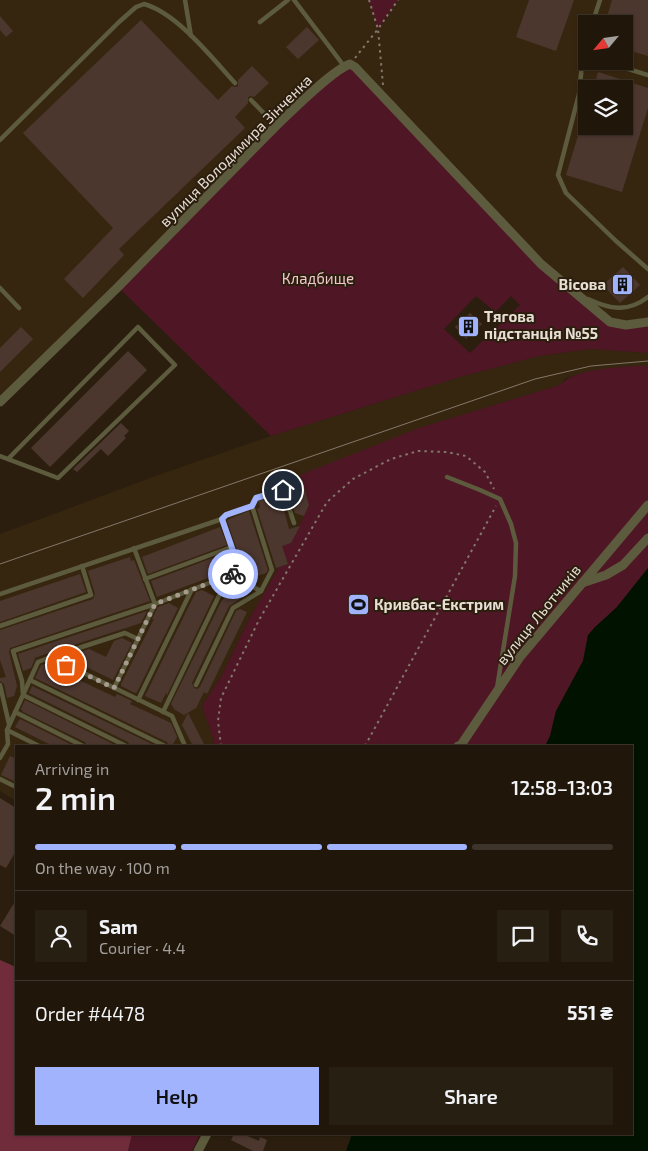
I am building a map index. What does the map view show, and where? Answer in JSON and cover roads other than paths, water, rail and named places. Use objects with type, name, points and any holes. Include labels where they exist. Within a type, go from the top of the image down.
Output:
[{"type":"street","points":[[347,65],[355,67],[540,264],[610,322],[626,326],[648,322]]},
{"type":"street","name":"вулиця Володимира Зінченка","points":[[0,402],[118,288],[276,126],[300,103],[347,65]]},
{"type":"street","name":"вулиця Льотчиків","points":[[459,745],[520,657],[648,505]]},
{"type":"street","points":[[582,583],[606,575],[623,565],[648,538]]},
{"type":"street","points":[[198,1151],[206,1135]]},
{"type":"lane","points":[[185,0],[190,36]]},
{"type":"lane","points":[[260,22],[288,0]]},
{"type":"lane","points":[[294,0],[347,65]]},
{"type":"lane","points":[[595,15],[600,0]]},
{"type":"lane","points":[[0,140],[119,22],[136,7],[144,4],[154,6],[167,15],[235,83]]},
{"type":"lane","points":[[583,70],[580,94],[558,175],[566,193],[648,269]]},
{"type":"lane","points":[[632,70],[648,75]]},
{"type":"lane","points":[[251,100],[276,126]]},
{"type":"lane","points":[[0,288],[19,308]]},
{"type":"lane","points":[[575,293],[597,303],[623,309],[639,305],[648,298]]},
{"type":"lane","points":[[0,456],[58,478],[175,365],[138,328],[8,459]]},
{"type":"lane","points":[[447,477],[500,500],[511,524],[516,543],[515,576],[496,692]]},
{"type":"lane","points":[[196,684],[233,608],[261,590],[272,570],[252,506],[256,498],[283,490],[294,523]]},
{"type":"lane","points":[[0,594],[222,519],[226,515],[252,506]]},
{"type":"lane","points":[[23,695],[22,681],[13,651],[155,604],[240,571],[222,519]]},
{"type":"lane","points":[[146,579],[232,547]]},
{"type":"lane","points":[[114,688],[155,604],[134,548]]},
{"type":"lane","points":[[0,626],[91,595],[82,566]]},
{"type":"lane","points":[[229,575],[261,590]]},
{"type":"lane","points":[[163,712],[229,575]]},
{"type":"lane","points":[[138,700],[192,589]]},
{"type":"lane","points":[[8,728],[38,662],[125,634],[138,639]]},
{"type":"lane","points":[[51,658],[172,716],[185,745]]},
{"type":"lane","points":[[30,680],[163,745]]},
{"type":"lane","points":[[0,685],[8,728],[8,744],[0,758]]},
{"type":"lane","points":[[23,695],[124,745]]},
{"type":"lane","points":[[15,712],[81,745]]},
{"type":"lane","points":[[8,728],[37,745]]},
{"type":"lane","points":[[0,779],[15,786]]},
{"type":"tram line","points":[[0,564],[535,379],[591,366],[648,361]]},
{"type":"place","name":"Вісова","points":[[622,285]]},
{"type":"place","name":"Тягова підстанція №55","points":[[468,326]]},
{"type":"place","name":"Кривбас-Екстрим","points":[[358,605]]},
{"type":"park label","name":"Кладбище","points":[[318,279]]}]
